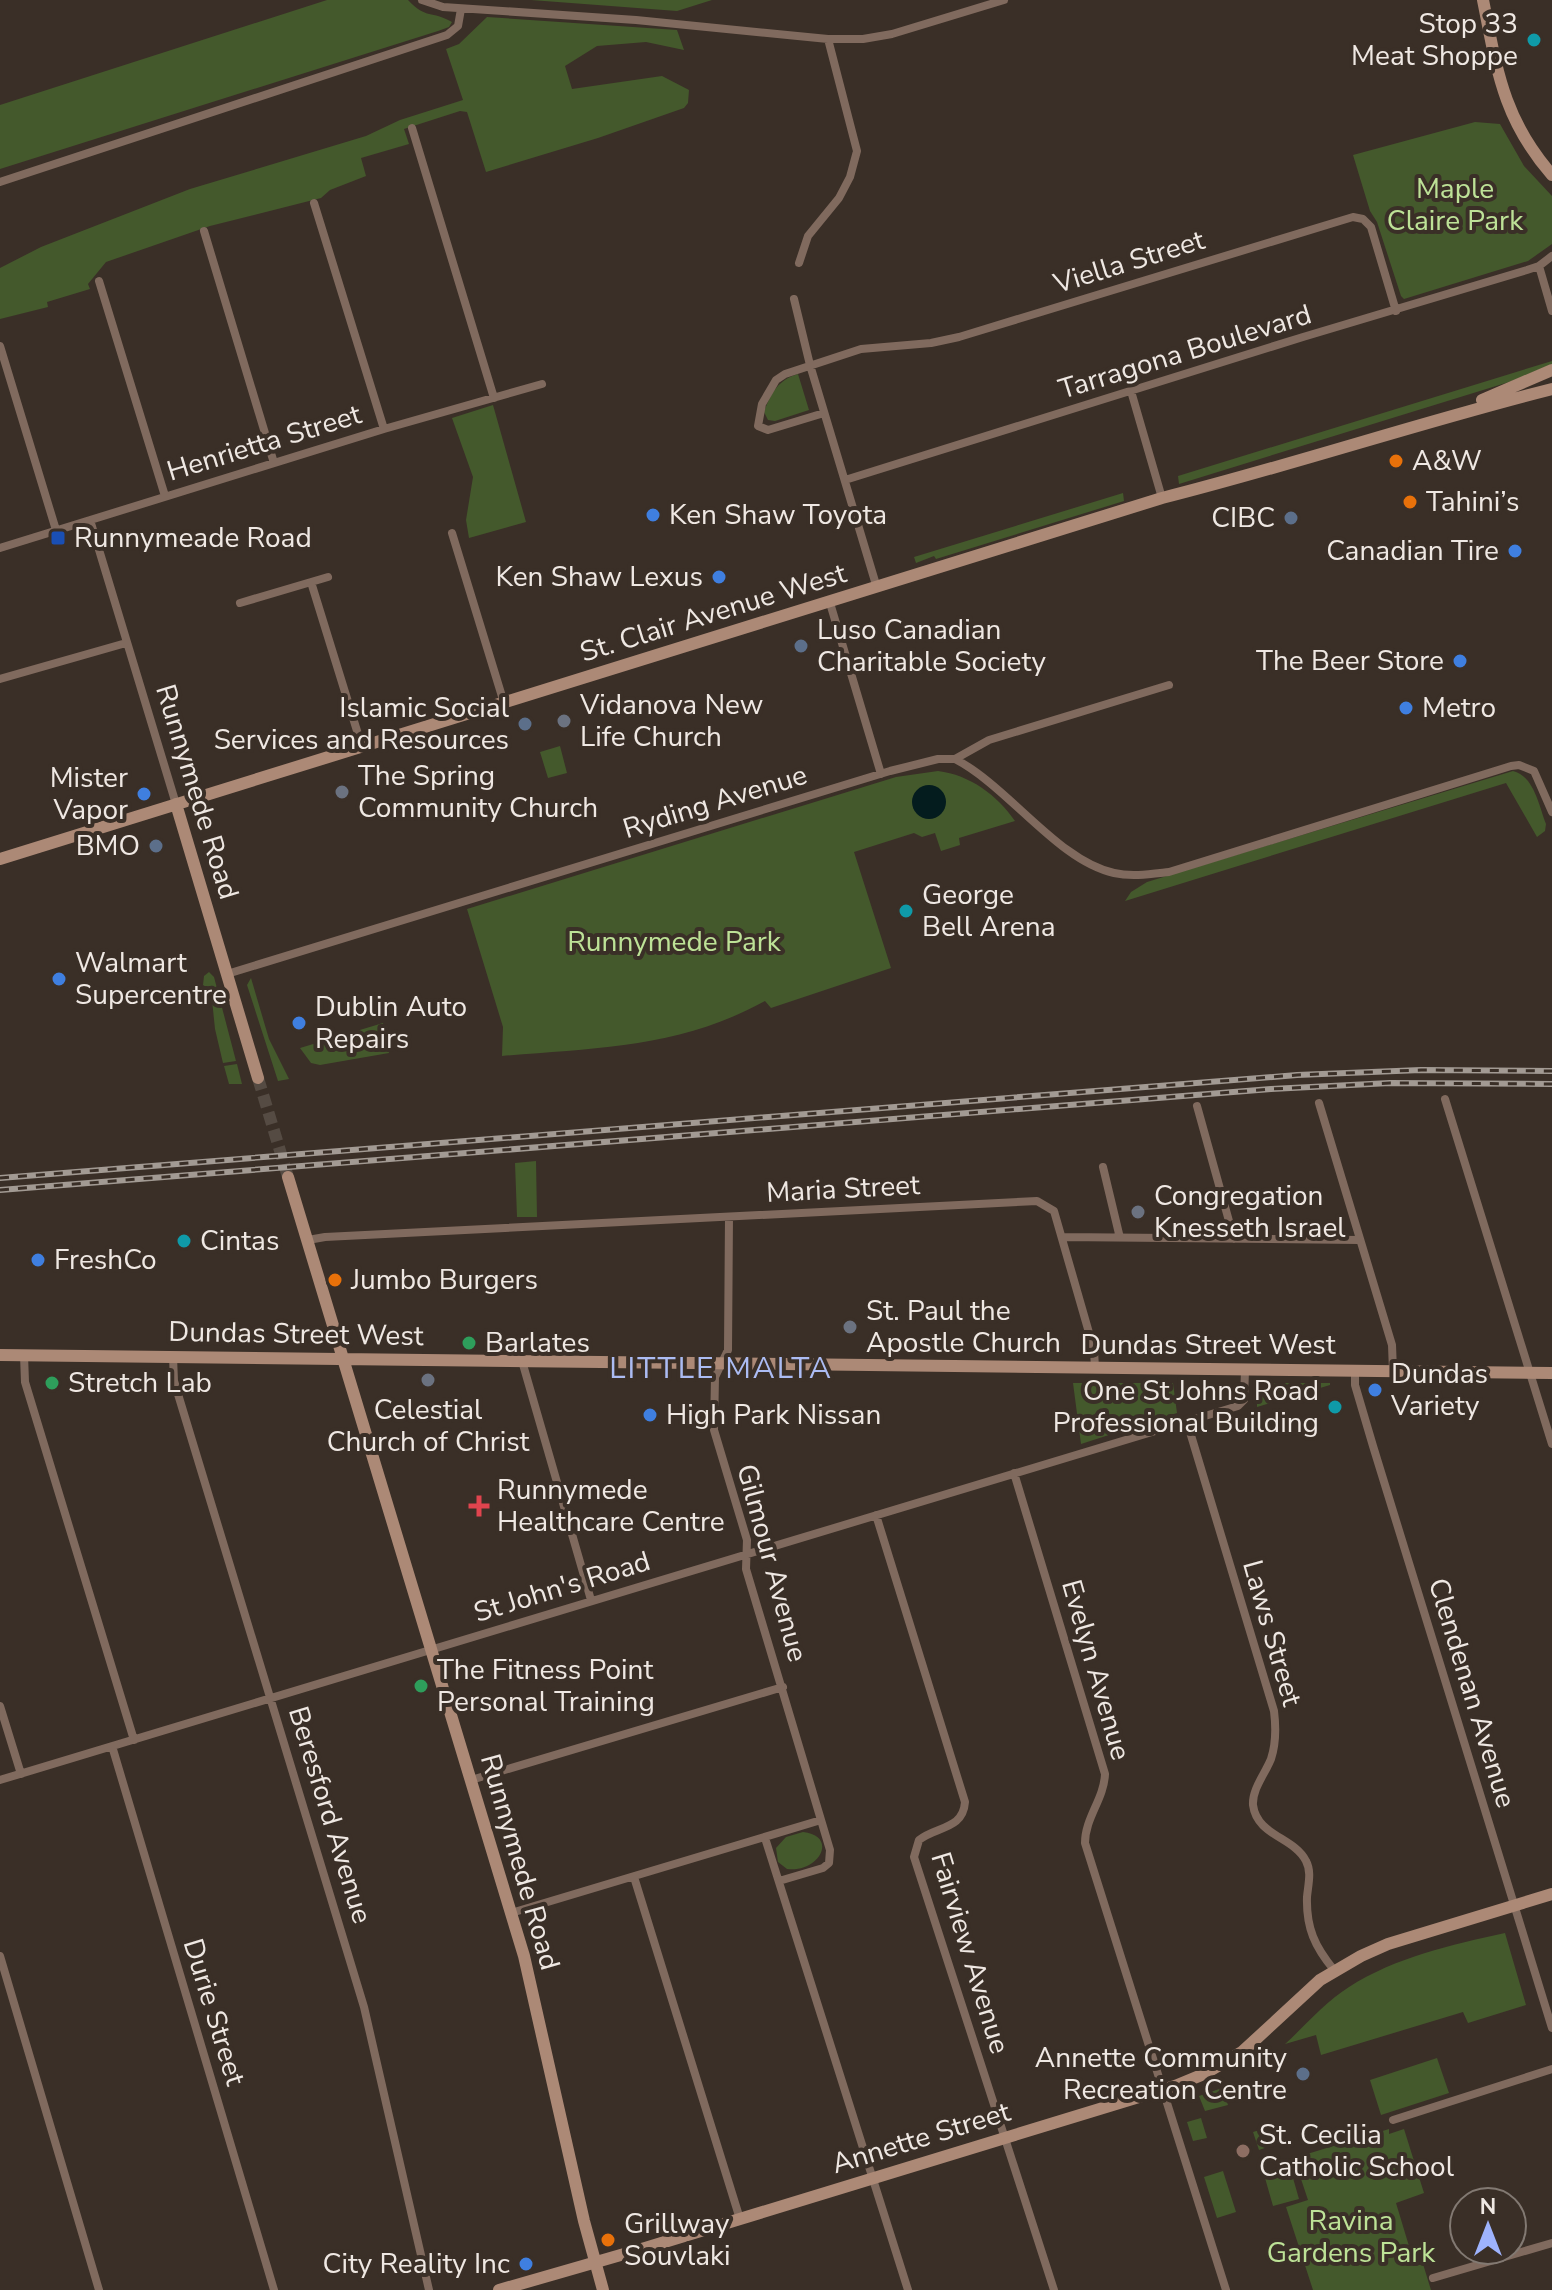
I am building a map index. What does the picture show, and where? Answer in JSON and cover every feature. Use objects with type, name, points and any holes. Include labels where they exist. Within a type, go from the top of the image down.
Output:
[{"type":"main road","points":[[1483,0],[1498,76],[1509,110],[1534,155],[1552,175]]},
{"type":"main road","name":"St. Clair Avenue West","points":[[1441,417],[1552,370]]},
{"type":"main road","name":"St. Clair Avenue West","points":[[0,859],[1162,498],[1284,466],[1441,417],[1552,389]]},
{"type":"main road","name":"Runnymede Road","points":[[176,804],[258,1078]]},
{"type":"main road","name":"Runnymede Road","points":[[288,1177],[511,1913],[603,2290]]},
{"type":"main road","name":"Dundas Street West","points":[[0,1355],[1552,1373]]},
{"type":"main road","name":"Annette Street","points":[[499,2290],[872,2179],[1204,2074],[1242,2052],[1334,1970],[1388,1944],[1552,1894]]},
{"type":"street","points":[[422,0],[435,6],[461,9],[636,20],[828,39],[863,39],[892,34],[1004,0]]},
{"type":"street","points":[[0,182],[447,35],[458,26],[461,9]]},
{"type":"street","points":[[799,263],[808,236],[839,198],[850,177],[857,151],[828,39]]},
{"type":"street","points":[[412,128],[494,398]]},
{"type":"street","points":[[314,203],[384,429]]},
{"type":"street","name":"Viella Street","points":[[824,413],[768,430],[758,426],[762,404],[776,380],[810,365],[861,349],[931,343],[959,337],[1353,217],[1363,219],[1371,227],[1396,311]]},
{"type":"street","points":[[204,231],[274,463]]},
{"type":"street","points":[[1552,256],[1539,266],[1552,311]]},
{"type":"street","name":"Tarragona Boulevard","points":[[845,480],[1539,266]]},
{"type":"street","points":[[99,281],[165,496]]},
{"type":"street","points":[[794,299],[810,365],[877,588]]},
{"type":"street","points":[[0,346],[56,530]]},
{"type":"street","name":"Henrietta Street","points":[[0,548],[384,429],[542,384]]},
{"type":"street","points":[[1131,391],[1162,498]]},
{"type":"street","name":"Runnymede Road","points":[[90,520],[176,804]]},
{"type":"street","points":[[452,533],[504,703]]},
{"type":"street","points":[[240,603],[328,577]]},
{"type":"street","points":[[311,582],[362,747]]},
{"type":"street","points":[[830,603],[881,774]]},
{"type":"street","points":[[0,679],[126,643]]},
{"type":"street","name":"Ryding Avenue","points":[[227,974],[881,774],[938,759],[955,759],[989,740],[1169,685]]},
{"type":"street","points":[[955,759],[986,778],[1092,866],[1133,875],[1169,872],[1511,766],[1534,771],[1552,812]]},
{"type":"street","points":[[1445,1099],[1552,1444]]},
{"type":"street","points":[[1319,1103],[1392,1345],[1393,1371]]},
{"type":"street","points":[[1197,1106],[1234,1239]]},
{"type":"street","points":[[1103,1167],[1120,1238]]},
{"type":"street","name":"Maria Street","points":[[308,1240],[1037,1201],[1054,1211],[1094,1350],[1095,1368]]},
{"type":"street","name":"Gilmour Avenue","points":[[729,1217],[728,1350],[715,1377],[714,1430],[747,1540],[746,1569],[830,1850],[828,1865],[779,1881]]},
{"type":"street","points":[[1062,1237],[1359,1240]]},
{"type":"street","points":[[24,1355],[25,1382],[134,1740]]},
{"type":"street","name":"Beresford Avenue","points":[[173,1357],[174,1381],[364,2007],[429,2290]]},
{"type":"street","points":[[522,1361],[591,1600]]},
{"type":"street","name":"St John's Road","points":[[0,1780],[1238,1406],[1245,1393],[1245,1370]]},
{"type":"street","name":"Clendenan Avenue","points":[[1355,1370],[1355,1385],[1552,2028]]},
{"type":"street","name":"Laws Street","points":[[1187,1422],[1274,1711],[1274,1749],[1255,1792],[1254,1811],[1264,1827],[1297,1850],[1307,1862],[1308,1913],[1313,1940],[1334,1970]]},
{"type":"street","name":"Evelyn Avenue","points":[[1014,1473],[1105,1774],[1104,1790],[1085,1829],[1085,1843],[1226,2290]]},
{"type":"street","name":"Fairview Avenue","points":[[876,1515],[965,1802],[964,1813],[958,1821],[919,1840],[914,1857],[1054,2290]]},
{"type":"street","points":[[471,1780],[783,1687]]},
{"type":"street","points":[[0,1706],[21,1774]]},
{"type":"street","name":"Durie Street","points":[[112,1746],[274,2290]]},
{"type":"street","points":[[511,1913],[821,1820]]},
{"type":"street","points":[[765,1838],[906,2290]]},
{"type":"street","points":[[634,1877],[740,2219]]},
{"type":"street","points":[[0,1956],[99,2290]]},
{"type":"street","points":[[1393,2120],[1552,2069]]},
{"type":"street","points":[[1433,2278],[1552,2243]]},
{"type":"green space","points":[[327,0],[408,0],[425,13],[452,22],[449,27],[438,31],[0,169],[0,105]]},
{"type":"green space","points":[[531,0],[712,0],[677,11]]},
{"type":"green space","points":[[487,17],[677,30],[684,50],[646,42],[597,46],[565,66],[572,89],[662,76],[689,90],[688,103],[684,108],[598,138],[486,172],[467,112],[460,111],[404,129],[409,144],[361,158],[366,176],[330,190],[321,198],[210,226],[106,262],[88,284],[90,289],[47,302],[48,307],[0,319],[0,268],[41,247],[190,189],[366,136],[400,120],[463,100],[446,49],[459,44]]},
{"type":"green space","name":"Maple Claire Park","points":[[1475,122],[1500,124],[1524,166],[1552,196],[1552,244],[1528,261],[1404,299],[1377,222],[1370,211],[1353,155]]},
{"type":"green space","points":[[1552,361],[1552,364],[1509,382],[1179,484],[1178,476]]},
{"type":"green space","points":[[798,374],[809,410],[775,421],[768,420],[764,412],[773,393],[785,380]]},
{"type":"green space","points":[[493,405],[526,522],[469,538],[466,520],[473,477],[452,418]]},
{"type":"green space","points":[[1123,493],[1124,501],[936,559],[934,556],[916,563],[914,557]]},
{"type":"green space","points":[[560,746],[567,773],[548,778],[540,752]]},
{"type":"green space","name":"Runnymede Park","points":[[938,771],[961,777],[982,788],[1015,821],[959,838],[960,845],[941,851],[935,833],[922,837],[914,833],[854,852],[891,968],[771,1008],[765,1001],[733,1017],[669,1037],[604,1047],[502,1056],[503,1027],[467,909],[896,777]]},
{"type":"green space","points":[[1513,771],[1531,785],[1538,801],[1546,824],[1545,831],[1537,837],[1506,783],[1125,901],[1131,892],[1147,882]]},
{"type":"green space","points":[[209,972],[214,977],[236,1061],[223,1063],[211,990],[203,985],[204,976]]},
{"type":"green space","points":[[251,978],[269,1039],[289,1079],[278,1081],[247,985]]},
{"type":"green space","points":[[383,1023],[389,1053],[320,1065],[311,1063],[300,1048]]},
{"type":"green space","points":[[237,1064],[242,1084],[229,1084],[224,1066]]},
{"type":"green space","points":[[536,1161],[537,1217],[517,1217],[515,1163]]},
{"type":"green space","points":[[1073,1383],[1173,1383],[1177,1413],[1081,1444]]},
{"type":"green space","points":[[1261,1383],[1330,1385],[1257,1407],[1257,1386]]},
{"type":"green space","points":[[803,1832],[820,1840],[820,1854],[808,1865],[787,1869],[778,1862],[776,1848],[786,1837]]},
{"type":"green space","points":[[1505,1933],[1526,2005],[1468,2023],[1463,2012],[1321,2055],[1316,2035],[1285,2044],[1332,2000],[1367,1977],[1424,1953]]},
{"type":"green space","points":[[1437,2058],[1449,2093],[1381,2115],[1370,2080]]},
{"type":"green space","points":[[1222,2088],[1228,2105],[1205,2111],[1199,2096]]},
{"type":"green space","points":[[1201,2118],[1207,2138],[1193,2141],[1187,2122]]},
{"type":"green space","points":[[1279,2124],[1285,2141],[1259,2150],[1253,2132]]},
{"type":"green space","name":"Ravina Gardens Park","points":[[1389,2129],[1389,2134],[1404,2129],[1424,2193],[1396,2203],[1415,2266],[1423,2264],[1431,2290],[1313,2290],[1286,2207],[1308,2200],[1294,2158]]},
{"type":"green space","points":[[1223,2171],[1236,2212],[1217,2218],[1204,2177]]},
{"type":"green space","points":[[1291,2171],[1299,2199],[1273,2206],[1265,2178]]},
{"type":"water","points":[[929,785],[941,790],[946,802],[941,814],[929,819],[917,814],[912,802],[917,790]]},
{"type":"tunnel","points":[[258,1078],[288,1177]]},
{"type":"railway","points":[[0,1178],[1297,1075],[1421,1070],[1552,1071]]},
{"type":"railway","points":[[0,1190],[1271,1089],[1390,1083],[1552,1084]]},
{"type":"place","name":"Stop 33 Meat Shoppe","points":[[1534,40]]},
{"type":"place","name":"A&W","points":[[1396,461]]},
{"type":"place","name":"Tahini’s","points":[[1410,502]]},
{"type":"place","name":"Ken Shaw Toyota","points":[[653,515]]},
{"type":"place","name":"CIBC","points":[[1291,518]]},
{"type":"place","name":"Runnymeade Road","points":[[58,538]]},
{"type":"place","name":"Canadian Tire","points":[[1515,551]]},
{"type":"place","name":"Ken Shaw Lexus","points":[[719,577]]},
{"type":"place","name":"Luso Canadian Charitable Society","points":[[801,646]]},
{"type":"place","name":"The Beer Store","points":[[1460,661]]},
{"type":"place","name":"Metro","points":[[1406,708]]},
{"type":"place","name":"Vidanova New Life Church","points":[[564,721]]},
{"type":"place","name":"Islamic Social Services and Resources","points":[[525,724]]},
{"type":"place","name":"The Spring Community Church","points":[[342,792]]},
{"type":"place","name":"Mister Vapor","points":[[144,794]]},
{"type":"place","name":"BMO","points":[[156,846]]},
{"type":"place","name":"George Bell Arena","points":[[906,911]]},
{"type":"place","name":"Walmart Supercentre","points":[[59,979]]},
{"type":"place","name":"Dublin Auto Repairs","points":[[299,1023]]},
{"type":"place","name":"Congregation Knesseth Israel","points":[[1138,1212]]},
{"type":"place","name":"Cintas","points":[[184,1241]]},
{"type":"place","name":"FreshCo","points":[[38,1260]]},
{"type":"place","name":"Jumbo Burgers","points":[[335,1280]]},
{"type":"place","name":"St. Paul the Apostle Church","points":[[850,1327]]},
{"type":"place","name":"Barlates","points":[[469,1343]]},
{"type":"place","name":"Celestial Church of Christ","points":[[428,1380]]},
{"type":"place","name":"Stretch Lab","points":[[52,1383]]},
{"type":"place","name":"Dundas Variety","points":[[1375,1390]]},
{"type":"place","name":"One St Johns Road Professional Building","points":[[1335,1407]]},
{"type":"place","name":"High Park Nissan","points":[[650,1415]]},
{"type":"place","name":"Runnymede Healthcare Centre","points":[[479,1506]]},
{"type":"place","name":"The Fitness Point Personal Training","points":[[421,1686]]},
{"type":"place","name":"Annette Community Recreation Centre","points":[[1303,2074]]},
{"type":"place","name":"St. Cecilia Catholic School","points":[[1243,2151]]},
{"type":"place","name":"Grillway Souvlaki","points":[[608,2240]]},
{"type":"place","name":"City Reality Inc","points":[[526,2264]]},
{"type":"district","name":"LITTLE MALTA","points":[[721,1368]]}]
